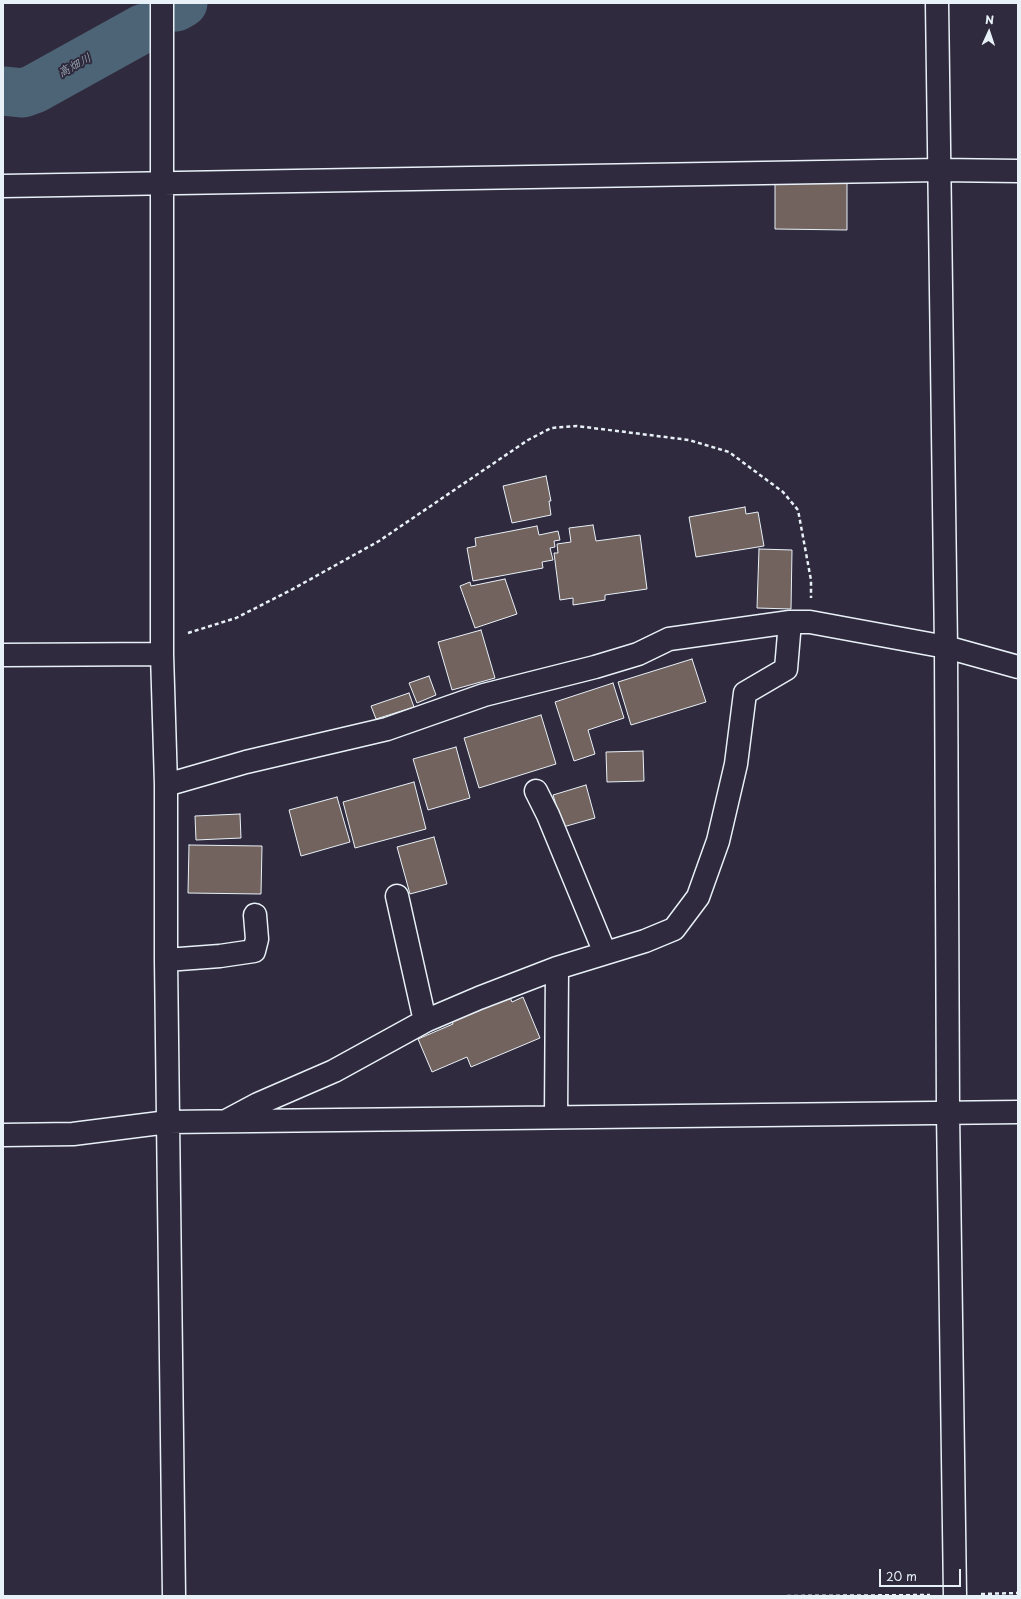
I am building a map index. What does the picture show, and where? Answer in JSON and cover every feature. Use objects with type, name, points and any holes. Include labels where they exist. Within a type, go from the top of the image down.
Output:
[{"type":"street","points":[[162,3],[162,647],[166,785],[166,960],[174,1596]]},
{"type":"street","points":[[938,3],[946,648],[948,1112],[955,1595]]},
{"type":"street","points":[[3,186],[939,170],[1018,171]]},
{"type":"street","points":[[223,1122],[258,1104],[334,1071],[425,1021],[479,998],[557,968],[645,941],[674,929],[698,897],[720,834],[736,764],[746,693],[786,669],[800,622]]},
{"type":"street","points":[[166,785],[246,762],[387,729],[484,695],[595,667],[638,654],[669,639],[800,622],[946,648],[1018,666]]},
{"type":"street","points":[[3,656],[162,647]]},
{"type":"street","points":[[536,791],[548,815],[605,953]]},
{"type":"street","points":[[396,896],[425,1021]]},
{"type":"street","points":[[166,960],[220,956],[254,951],[257,938],[255,915]]},
{"type":"street","points":[[556,1117],[557,968]]},
{"type":"street","points":[[3,1135],[73,1134],[168,1122],[1018,1112]]},
{"type":"path","points":[[162,647],[236,618],[291,590],[379,541],[528,440],[551,428],[577,426],[689,440],[729,452],[783,492],[798,510],[811,580],[800,622]]},
{"type":"path","points":[[787,1596],[1018,1594]]},
{"type":"building","points":[[775,179],[847,180],[847,230],[775,229]]},
{"type":"building","points":[[546,476],[551,501],[549,501],[551,515],[512,523],[503,486]]},
{"type":"building","points":[[745,507],[746,514],[758,512],[764,546],[696,557],[689,517]]},
{"type":"building","points":[[593,525],[596,541],[640,535],[647,589],[605,595],[605,600],[573,605],[573,598],[560,600],[554,553],[558,553],[557,544],[571,542],[569,528]]},
{"type":"building","points":[[537,526],[539,535],[558,531],[560,540],[554,541],[555,547],[550,548],[553,560],[542,562],[543,568],[473,581],[467,548],[476,546],[475,538]]},
{"type":"building","points":[[759,549],[792,550],[791,609],[757,608]]},
{"type":"building","points":[[505,579],[517,614],[475,628],[460,586],[470,582],[471,586]]},
{"type":"building","points":[[481,630],[495,678],[452,690],[438,642]]},
{"type":"building","points":[[692,659],[706,702],[631,725],[618,682]]},
{"type":"building","points":[[429,676],[436,695],[417,703],[409,683]]},
{"type":"building","points":[[613,683],[624,718],[588,730],[595,754],[574,761],[555,702]]},
{"type":"building","points":[[409,693],[414,707],[376,719],[371,706]]},
{"type":"building","points":[[541,715],[556,764],[479,788],[464,738]]},
{"type":"building","points":[[456,747],[470,798],[428,810],[413,759]]},
{"type":"building","points":[[643,751],[644,781],[607,782],[606,752]]},
{"type":"building","points":[[414,782],[426,829],[355,848],[343,802]]},
{"type":"building","points":[[586,785],[595,818],[563,827],[553,795]]},
{"type":"building","points":[[337,797],[350,842],[301,856],[289,810]]},
{"type":"building","points":[[240,814],[241,838],[196,840],[195,816]]},
{"type":"building","points":[[434,837],[447,884],[410,894],[397,847]]},
{"type":"building","points":[[189,845],[262,846],[261,894],[188,893]]},
{"type":"building","points":[[507,990],[512,1002],[523,997],[540,1038],[471,1067],[467,1057],[432,1072],[418,1039],[453,1024],[451,1019]]},
{"type":"waterway","name":"高畑川","points":[[176,7],[183,3]]},
{"type":"waterway","name":"高畑川","points":[[3,91],[23,93],[34,89],[144,28]]}]
